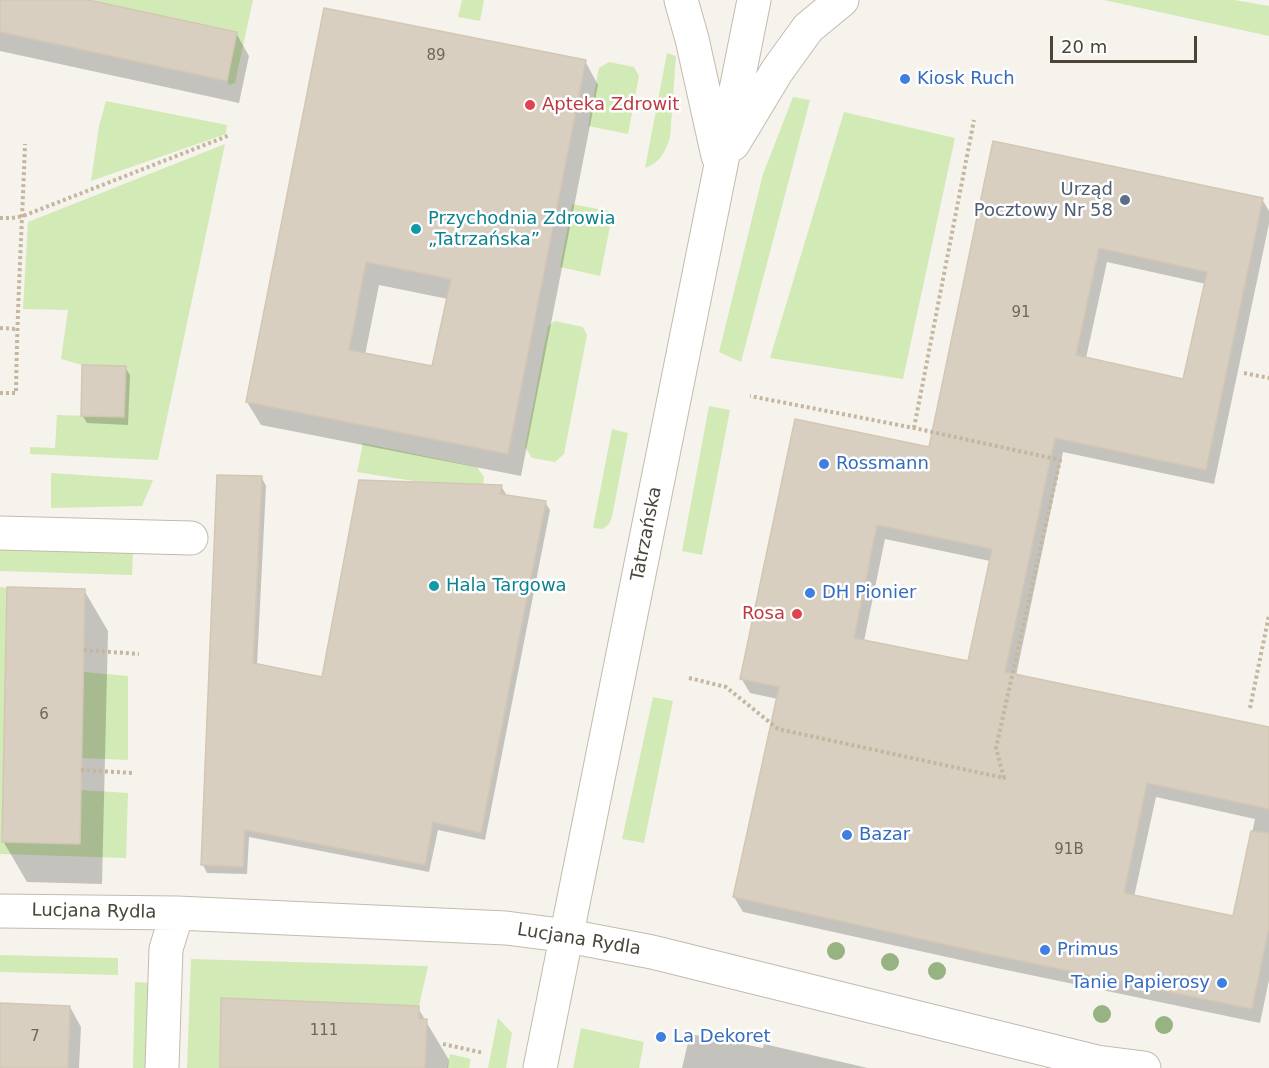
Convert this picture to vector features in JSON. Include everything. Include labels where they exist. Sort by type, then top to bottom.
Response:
[{"type":"street","points":[[681,0],[720,166]]},
{"type":"street","name":"Tatrzańska","points":[[540,1068],[754,0]]},
{"type":"street","points":[[720,166],[777,71],[801,37],[808,28],[842,0]]},
{"type":"street","points":[[0,533],[191,538]]},
{"type":"street","name":"Lucjana Rydla","points":[[0,911],[177,914],[506,928],[568,936],[652,952],[1097,1062],[1144,1068]]},
{"type":"street","points":[[162,1068],[165,950],[177,914]]},
{"type":"path","points":[[914,428],[974,120]]},
{"type":"path","points":[[0,218],[23,216],[230,135]]},
{"type":"path","points":[[0,393],[16,393],[25,144]]},
{"type":"path","points":[[0,328],[17,329]]},
{"type":"path","points":[[1244,373],[1269,378]]},
{"type":"path","points":[[689,678],[726,687],[778,729],[1004,778],[996,748],[1060,460],[914,428],[750,396]]},
{"type":"path","points":[[1250,708],[1269,615]]},
{"type":"path","points":[[84,650],[139,654]]},
{"type":"path","points":[[81,770],[133,772]]},
{"type":"path","points":[[443,1044],[484,1053]]},
{"type":"green space","points":[[88,0],[253,0],[235,83],[229,85],[227,81],[236,31]]},
{"type":"green space","points":[[462,0],[484,0],[480,21],[458,17]]},
{"type":"green space","points":[[1104,0],[1234,0],[1269,6],[1269,36]]},
{"type":"green space","points":[[667,53],[676,56],[670,138],[661,156],[655,163],[645,168]]},
{"type":"green space","points":[[609,62],[634,67],[639,76],[628,134],[588,126],[599,68]]},
{"type":"green space","points":[[793,97],[810,100],[741,362],[719,352],[763,174]]},
{"type":"green space","points":[[106,101],[227,125],[226,134],[91,181],[99,126]]},
{"type":"green space","points":[[844,112],[955,138],[903,379],[770,358]]},
{"type":"green space","points":[[225,144],[158,460],[30,454],[30,447],[55,448],[57,415],[124,417],[126,366],[82,365],[61,359],[68,310],[23,309],[28,222]]},
{"type":"green space","points":[[572,204],[613,212],[600,276],[560,267]]},
{"type":"green space","points":[[555,321],[583,327],[587,335],[564,454],[555,462],[532,458],[525,447],[548,326]]},
{"type":"green space","points":[[709,406],[730,410],[702,555],[682,551]]},
{"type":"green space","points":[[612,429],[628,433],[612,517],[603,529],[593,528]]},
{"type":"green space","points":[[363,443],[477,467],[484,477],[482,492],[357,472]]},
{"type":"green space","points":[[51,473],[153,480],[142,506],[51,508]]},
{"type":"green space","points":[[0,544],[133,550],[132,575],[0,571]]},
{"type":"green space","points":[[0,587],[7,588],[2,842],[79,844],[81,790],[128,793],[126,858],[0,854]]},
{"type":"green space","points":[[84,672],[128,676],[128,760],[82,758]]},
{"type":"green space","points":[[653,697],[673,701],[644,843],[622,839]]},
{"type":"green space","points":[[0,955],[118,958],[118,975],[0,972]]},
{"type":"green space","points":[[191,959],[428,966],[419,1006],[222,998],[220,1068],[187,1068]]},
{"type":"green space","points":[[135,982],[151,983],[148,1068],[133,1068]]},
{"type":"green space","points":[[498,1018],[512,1033],[506,1068],[488,1068]]},
{"type":"green space","points":[[581,1028],[644,1042],[639,1068],[573,1068]]},
{"type":"green space","points":[[450,1054],[471,1059],[469,1068],[447,1068]]},
{"type":"building","points":[[0,0],[88,0],[237,32],[227,81],[0,32]]},
{"type":"building","name":"Przychodnia Zdrowia „Tatrzańska”","points":[[324,8],[586,60],[508,454],[246,402]],"holes":[[[366,262],[451,279],[432,366],[349,350]]]},
{"type":"building","points":[[993,141],[1263,198],[1206,470],[1055,438],[1005,672],[1269,727],[1269,809],[1147,783],[1124,893],[1233,916],[1251,831],[1269,833],[1269,927],[1252,1009],[983,953],[733,897],[779,687],[740,679],[795,419],[929,447]],"holes":[[[1099,248],[1207,272],[1183,379],[1076,355]],[[877,525],[992,549],[968,661],[854,638]]]},
{"type":"building","points":[[82,365],[126,366],[124,417],[81,416]]},
{"type":"building","name":"Hala Targowa","points":[[217,475],[262,476],[253,663],[322,677],[359,480],[502,485],[500,494],[546,501],[481,833],[433,822],[425,865],[245,830],[243,867],[201,865]]},
{"type":"building","points":[[7,587],[85,589],[80,844],[2,842]]},
{"type":"building","points":[[221,998],[419,1006],[419,1019],[427,1019],[425,1068],[220,1068]]},
{"type":"building","points":[[0,1003],[70,1006],[68,1068],[0,1068]]},
{"type":"place","name":"Kiosk Ruch","points":[[905,79]]},
{"type":"place","name":"Apteka Zdrowit","points":[[530,105]]},
{"type":"place","name":"Urząd Pocztowy Nr 58","points":[[1125,200]]},
{"type":"place","name":"Przychodnia Zdrowia „Tatrzańska”","points":[[416,229]]},
{"type":"place","name":"Rossmann","points":[[824,464]]},
{"type":"place","name":"Hala Targowa","points":[[434,586]]},
{"type":"place","name":"DH Pionier","points":[[810,593]]},
{"type":"place","name":"Rosa","points":[[797,614]]},
{"type":"place","name":"Bazar","points":[[847,835]]},
{"type":"place","name":"Primus","points":[[1045,950]]},
{"type":"place","name":"Tanie Papierosy","points":[[1222,983]]},
{"type":"place","name":"La Dekoret","points":[[661,1037]]}]
